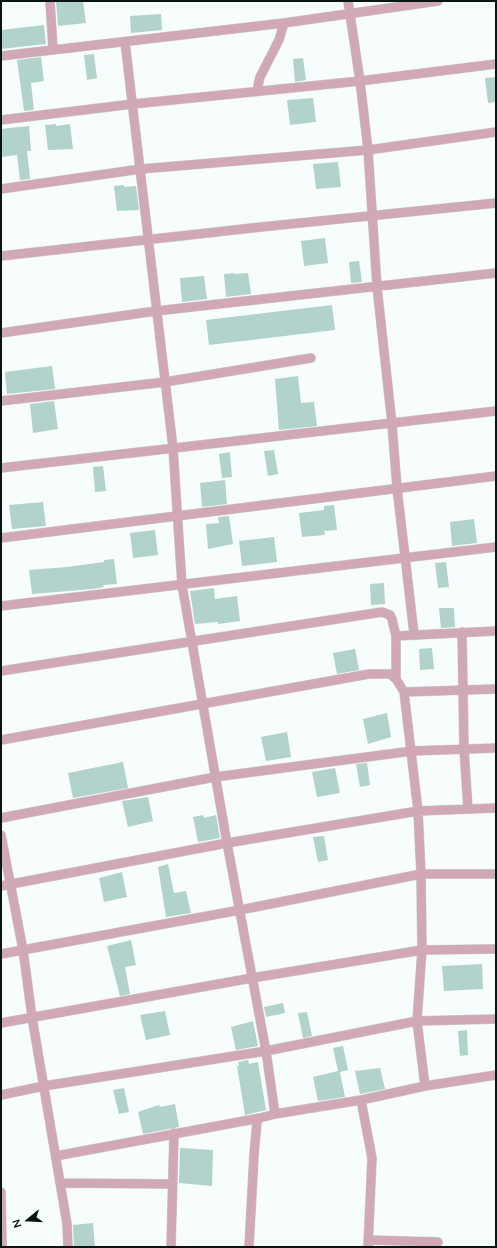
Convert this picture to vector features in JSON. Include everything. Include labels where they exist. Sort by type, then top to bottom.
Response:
[{"type":"street","points":[[50,1],[53,49]]},
{"type":"street","points":[[348,1],[360,81],[368,150],[371,216],[377,287],[392,424],[397,488],[414,634]]},
{"type":"street","points":[[1,56],[284,23],[438,1]]},
{"type":"street","points":[[257,92],[260,76],[279,40],[284,23]]},
{"type":"street","points":[[125,42],[173,448],[182,585],[191,642],[204,704],[215,777],[266,1051],[275,1114]]},
{"type":"street","points":[[1,120],[133,104],[360,81],[496,64]]},
{"type":"street","points":[[1,189],[141,169],[368,150],[496,132]]},
{"type":"street","points":[[1,256],[496,204]]},
{"type":"street","points":[[1,333],[156,311],[496,273]]},
{"type":"street","points":[[1,401],[165,382],[311,358]]},
{"type":"street","points":[[1,468],[496,411]]},
{"type":"street","points":[[1,538],[496,476]]},
{"type":"street","points":[[1,606],[496,547]]},
{"type":"street","points":[[1,671],[382,612],[390,615],[396,636],[396,679]]},
{"type":"street","points":[[396,636],[496,631]]},
{"type":"street","points":[[462,632],[464,749],[468,809]]},
{"type":"street","points":[[1,740],[369,674],[390,674],[396,679],[404,692],[418,811],[422,950],[417,1021],[425,1086]]},
{"type":"street","points":[[404,692],[496,689]]},
{"type":"street","points":[[1,818],[215,777],[412,751],[496,748]]},
{"type":"street","points":[[1,886],[227,843],[418,811],[496,808]]},
{"type":"street","points":[[1,835],[12,885],[23,950],[32,1017],[67,1224],[68,1247]]},
{"type":"street","points":[[1,954],[240,910],[421,874],[496,874]]},
{"type":"street","points":[[1,1023],[252,978],[422,950],[496,949]]},
{"type":"street","points":[[1,1096],[44,1086],[266,1051],[417,1021],[496,1019]]},
{"type":"street","points":[[56,1156],[275,1114],[361,1100],[425,1086],[496,1075]]},
{"type":"street","points":[[361,1100],[372,1158],[368,1243],[438,1242]]},
{"type":"street","points":[[249,1247],[256,1129],[260,1118]]},
{"type":"street","points":[[171,1247],[174,1133]]},
{"type":"street","points":[[60,1183],[172,1184]]},
{"type":"street","points":[[1,1192],[2,1247]]},
{"type":"building","points":[[56,1],[83,1],[86,23],[58,26]]},
{"type":"building","points":[[161,14],[162,30],[131,33],[130,16]]},
{"type":"building","points":[[44,25],[46,44],[1,49],[1,30]]},
{"type":"building","points":[[94,54],[97,78],[87,80],[84,55]]},
{"type":"building","points":[[41,57],[44,81],[31,83],[34,110],[24,111],[17,60]]},
{"type":"building","points":[[303,58],[306,80],[295,82],[293,59]]},
{"type":"building","points":[[496,77],[496,102],[488,103],[485,78]]},
{"type":"building","points":[[313,98],[316,122],[290,125],[287,100]]},
{"type":"building","points":[[56,124],[56,126],[70,124],[73,149],[48,150],[45,125]]},
{"type":"building","points":[[29,126],[31,151],[27,151],[30,179],[20,180],[17,155],[1,157],[1,129]]},
{"type":"building","points":[[338,162],[341,187],[316,189],[313,164]]},
{"type":"building","points":[[124,185],[124,187],[136,186],[139,210],[117,211],[114,186]]},
{"type":"building","points":[[325,238],[328,263],[304,266],[301,241]]},
{"type":"building","points":[[359,261],[362,282],[351,283],[349,262]]},
{"type":"building","points":[[248,273],[251,294],[226,297],[224,274]]},
{"type":"building","points":[[204,276],[207,299],[182,302],[180,278]]},
{"type":"building","points":[[332,305],[335,330],[209,345],[206,320]]},
{"type":"building","points":[[52,366],[55,389],[7,394],[5,372]]},
{"type":"building","points":[[298,376],[301,403],[314,402],[317,426],[279,430],[275,379]]},
{"type":"building","points":[[54,401],[58,429],[33,433],[30,404]]},
{"type":"building","points":[[274,450],[278,474],[268,476],[264,451]]},
{"type":"building","points":[[230,452],[232,477],[222,478],[219,454]]},
{"type":"building","points":[[103,466],[106,491],[95,492],[93,467]]},
{"type":"building","points":[[225,480],[227,504],[202,507],[200,483]]},
{"type":"building","points":[[43,502],[46,526],[12,529],[9,505]]},
{"type":"building","points":[[334,505],[337,530],[324,531],[325,535],[302,537],[299,513],[324,510],[324,506]]},
{"type":"building","points":[[229,516],[233,544],[208,549],[206,524],[219,523],[218,517]]},
{"type":"building","points":[[474,519],[477,543],[452,546],[450,522]]},
{"type":"building","points":[[155,530],[158,555],[133,558],[130,533]]},
{"type":"building","points":[[274,537],[277,562],[242,566],[239,541]]},
{"type":"building","points":[[114,559],[117,584],[103,585],[104,587],[93,589],[32,594],[29,570],[67,567],[104,562],[104,560]]},
{"type":"building","points":[[446,562],[449,587],[438,588],[435,563]]},
{"type":"building","points":[[384,583],[385,604],[371,605],[370,584]]},
{"type":"building","points":[[214,588],[215,599],[237,596],[240,621],[218,624],[218,622],[195,624],[190,591]]},
{"type":"building","points":[[439,608],[454,608],[455,627],[441,628]]},
{"type":"building","points":[[432,648],[434,669],[420,670],[419,649]]},
{"type":"building","points":[[355,649],[359,670],[337,674],[333,653]]},
{"type":"building","points":[[387,713],[391,737],[368,744],[363,719]]},
{"type":"building","points":[[287,732],[291,757],[266,761],[261,737]]},
{"type":"building","points":[[123,762],[128,788],[73,798],[68,773]]},
{"type":"building","points":[[367,763],[370,785],[360,787],[356,764]]},
{"type":"building","points":[[335,768],[340,793],[317,797],[312,772]]},
{"type":"building","points":[[148,797],[153,821],[128,827],[122,801]]},
{"type":"building","points":[[203,815],[204,818],[216,815],[220,838],[198,842],[193,817]]},
{"type":"building","points":[[324,836],[328,860],[318,862],[313,837]]},
{"type":"building","points":[[168,864],[174,893],[186,891],[191,913],[166,917],[158,867]]},
{"type":"building","points":[[122,872],[127,897],[104,902],[99,878]]},
{"type":"building","points":[[131,940],[136,965],[125,967],[130,994],[120,996],[107,946]]},
{"type":"building","points":[[482,964],[483,989],[444,991],[442,966]]},
{"type":"building","points":[[283,1003],[285,1013],[266,1017],[264,1007]]},
{"type":"building","points":[[165,1011],[170,1035],[146,1040],[140,1015]]},
{"type":"building","points":[[307,1012],[312,1036],[303,1038],[298,1013]]},
{"type":"building","points":[[253,1021],[258,1046],[236,1050],[231,1027]]},
{"type":"building","points":[[467,1030],[468,1055],[460,1056],[458,1031]]},
{"type":"building","points":[[343,1046],[348,1070],[340,1072],[345,1097],[318,1101],[313,1077],[338,1071],[333,1048]]},
{"type":"building","points":[[248,1060],[249,1064],[258,1062],[266,1110],[245,1115],[237,1066],[239,1066],[238,1062]]},
{"type":"building","points":[[380,1068],[385,1089],[360,1094],[355,1071]]},
{"type":"building","points":[[124,1088],[129,1112],[119,1114],[113,1090]]},
{"type":"building","points":[[175,1104],[179,1127],[143,1134],[138,1112],[159,1105],[160,1107]]},
{"type":"building","points":[[180,1148],[213,1150],[212,1186],[179,1183]]},
{"type":"building","points":[[93,1223],[95,1247],[74,1247],[73,1225]]}]
